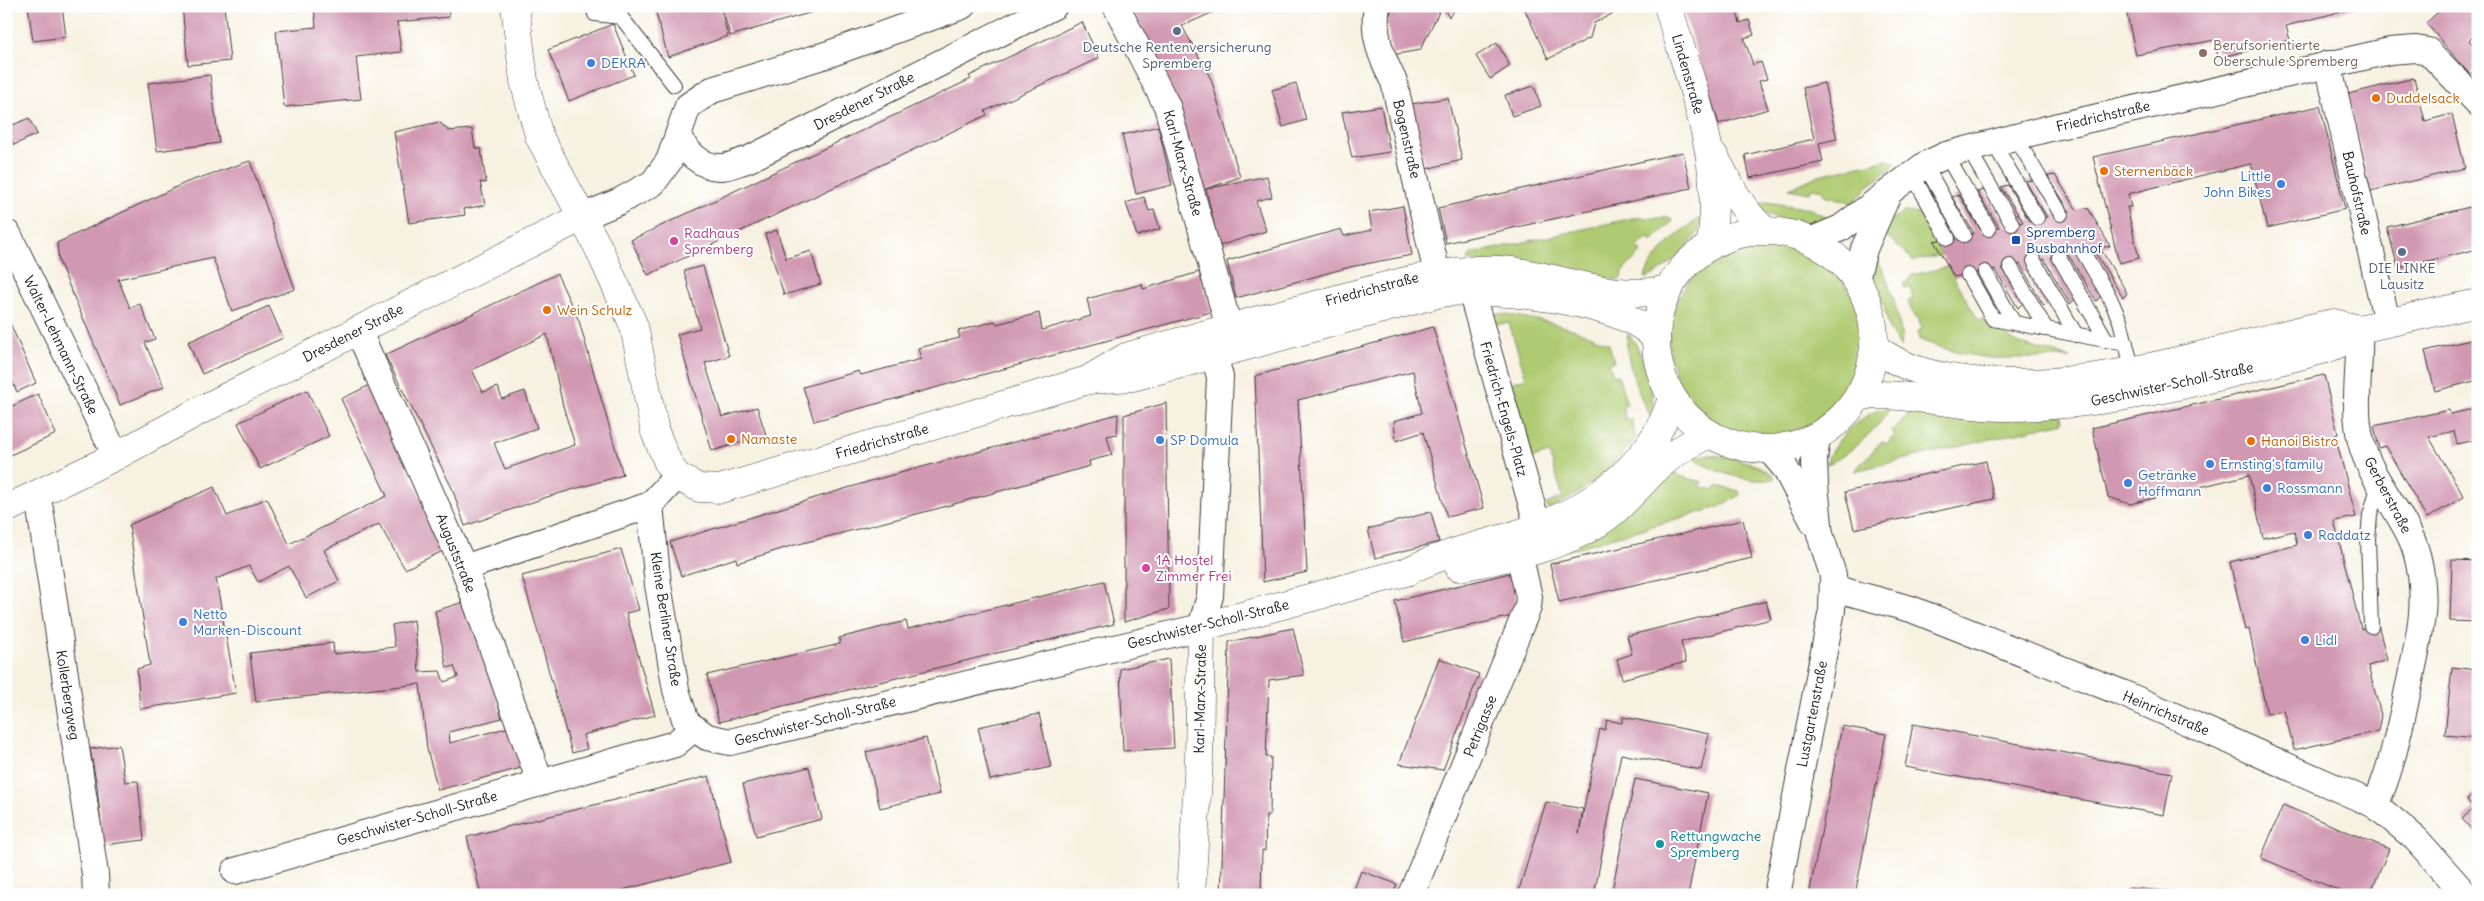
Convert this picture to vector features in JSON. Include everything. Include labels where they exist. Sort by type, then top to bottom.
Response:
[{"type":"main road","points":[[515,6],[524,81],[539,136],[598,247],[634,326],[655,432],[669,465],[677,476]]},
{"type":"main road","name":"Lindenstraße","points":[[1668,6],[1708,142],[1715,206],[1715,222],[1710,246]]},
{"type":"main road","name":"Lindenstraße","points":[[1708,142],[1736,198],[1750,217],[1764,230]]},
{"type":"main road","name":"Dresdener Straße","points":[[6,509],[116,456],[358,330],[582,217]]},
{"type":"main road","points":[[1764,230],[1790,233],[1810,241],[1837,258],[1856,280],[1864,293],[1871,314],[1874,347],[1868,379],[1859,396],[1841,420],[1817,436],[1798,445],[1769,449],[1744,448],[1714,438],[1689,420],[1672,398],[1663,383],[1656,361],[1655,338],[1658,313],[1667,289],[1680,270],[1698,253],[1740,233],[1764,230]]},
{"type":"main road","name":"Friedrichstraße","points":[[1088,380],[1126,357],[1437,274],[1480,270],[1546,276],[1625,293],[1651,293],[1667,289]]},
{"type":"main road","name":"Friedrichstraße","points":[[677,476],[699,488],[720,489],[1088,380],[1133,377],[1429,296],[1471,291],[1527,294],[1609,312],[1633,320],[1647,329],[1655,338]]},
{"type":"main road","name":"Geschwister-Scholl-Straße","points":[[1859,396],[1885,394],[2001,407],[2073,403],[2136,382],[2329,348],[2350,339],[2358,329],[2478,303]]},
{"type":"main road","name":"Geschwister-Scholl-Straße","points":[[1874,347],[1901,365],[1924,373],[2008,384],[2072,381],[2136,382]]},
{"type":"main road","name":"Geschwister-Scholl-Straße","points":[[1201,627],[1406,572],[1436,572],[1524,539],[1584,506],[1633,465],[1658,434],[1672,398]]},
{"type":"main road","name":"Geschwister-Scholl-Straße","points":[[1524,539],[1570,538],[1598,524],[1627,500],[1670,457],[1691,442],[1709,434]]},
{"type":"main road","name":"Karl-Marx-Straße","points":[[1191,895],[1200,760],[1201,627]]},
{"type":"street","name":"Dresdener Straße","points":[[582,217],[618,202],[653,183],[669,161],[688,106],[712,90],[829,54],[962,6]]},
{"type":"street","name":"Dresdener Straße","points":[[678,137],[684,147],[698,161],[719,168],[747,160],[1054,6]]},
{"type":"street","name":"Karl-Marx-Straße","points":[[1116,6],[1167,106],[1229,328]]},
{"type":"street","name":"Bogenstraße","points":[[1377,6],[1375,34],[1382,57],[1394,82],[1437,274]]},
{"type":"street","name":"Friedrichstraße","points":[[1810,241],[1841,228],[1889,193],[1938,161],[2004,139],[2390,50],[2416,49],[2428,51],[2478,103]]},
{"type":"street","name":"Bauhofstraße","points":[[2328,64],[2387,322]]},
{"type":"street","name":"Friedrichstraße","points":[[1856,280],[1864,250],[1889,193]]},
{"type":"street","name":"Walter-Lehmann-Straße","points":[[6,235],[8,234],[116,456]]},
{"type":"street","name":"Friedrich-Engels-Platz","points":[[1471,291],[1524,539]]},
{"type":"street","name":"Gerberstraße","points":[[2358,329],[2357,421],[2361,442],[2369,464],[2412,540],[2421,576],[2422,613],[2414,664],[2396,742],[2382,790],[2375,806]]},
{"type":"street","name":"Auguststraße","points":[[358,330],[464,568],[540,782]]},
{"type":"street","name":"Karl-Marx-Straße","points":[[1201,627],[1210,586],[1220,377],[1214,355]]},
{"type":"street","name":"Lustgartenstraße","points":[[1817,436],[1814,460],[1820,534]]},
{"type":"street","name":"Lustgartenstraße","points":[[1769,449],[1785,468],[1820,534],[1833,576],[1832,610],[1777,895]]},
{"type":"street","points":[[464,568],[650,505],[677,476]]},
{"type":"street","name":"Kollerbergweg","points":[[35,496],[40,510],[96,895]]},
{"type":"street","name":"Kleine Berliner Straße","points":[[650,505],[658,585],[676,690],[686,722],[693,729]]},
{"type":"street","name":"Petrigasse","points":[[1411,895],[1528,607],[1530,597],[1524,539]]},
{"type":"street","name":"Heinrichstraße","points":[[1833,588],[1911,609],[2122,694],[2375,806],[2416,839],[2466,895]]},
{"type":"street","name":"Geschwister-Scholl-Straße","points":[[235,871],[675,744],[693,729],[707,737],[730,742],[1201,627]]},
{"type":"lane","points":[[593,6],[595,14],[621,17],[674,85]]},
{"type":"lane","points":[[2004,139],[2061,214]]},
{"type":"lane","points":[[2004,139],[2037,218]]},
{"type":"lane","points":[[1938,161],[2012,224]]},
{"type":"lane","points":[[1938,161],[1989,229]]},
{"type":"lane","points":[[1938,161],[1964,235]]},
{"type":"lane","points":[[1938,161],[1948,238]]},
{"type":"lane","points":[[2083,252],[2110,298],[2120,321],[2136,382]]},
{"type":"lane","points":[[2059,257],[2107,340]]},
{"type":"lane","points":[[2034,261],[2076,334]]},
{"type":"lane","points":[[2010,266],[2046,329]]},
{"type":"lane","points":[[1984,272],[2014,323]]},
{"type":"lane","points":[[1968,275],[1993,319],[2126,344]]},
{"type":"lane","points":[[2371,626],[2368,539],[2370,516],[2379,483]]},
{"type":"green space","points":[[1887,160],[1897,164],[1866,188],[1852,204],[1824,195],[1824,190],[1811,188],[1810,193],[1789,189],[1819,175]]},
{"type":"green space","points":[[1766,202],[1811,209],[1830,219],[1813,222],[1791,221],[1770,215],[1755,205]]},
{"type":"green space","points":[[1904,212],[1919,213],[1942,255],[1914,261],[1882,232],[1888,221]]},
{"type":"green space","points":[[1633,218],[1668,218],[1673,221],[1652,241],[1647,238],[1638,247],[1642,251],[1624,270],[1620,280],[1468,260],[1471,254]]},
{"type":"green space","points":[[1701,218],[1701,225],[1696,234],[1680,254],[1661,270],[1645,278],[1653,261],[1668,244]]},
{"type":"green space","points":[[1766,243],[1794,247],[1812,255],[1827,265],[1841,279],[1851,294],[1859,312],[1863,340],[1859,368],[1851,386],[1841,401],[1827,415],[1812,425],[1794,433],[1766,437],[1738,433],[1720,425],[1705,415],[1691,401],[1681,386],[1673,368],[1669,340],[1673,312],[1681,294],[1691,279],[1705,265],[1720,255],[1738,247]]},
{"type":"green space","points":[[1875,258],[1880,264],[1890,286],[1898,315],[1902,340],[1901,348],[1889,329],[1884,306],[1874,282]]},
{"type":"green space","points":[[1948,267],[1979,321],[1985,317],[2003,334],[2017,343],[2070,358],[1990,358],[1958,353],[1920,340],[1918,331],[1922,330],[1918,317],[1914,317],[1908,301],[1913,299],[1910,287],[1904,288],[1904,285],[1912,275]]},
{"type":"green space","points":[[1492,313],[1552,323],[1595,337],[1609,344],[1614,362],[1609,363],[1613,375],[1618,375],[1627,405],[1622,407],[1626,420],[1631,419],[1636,438],[1617,460],[1585,488],[1548,509],[1546,504],[1563,497],[1549,453],[1532,458],[1511,383],[1526,378],[1509,323],[1495,324]]},
{"type":"green space","points":[[1628,334],[1638,349],[1651,387],[1653,410],[1651,417],[1633,377],[1628,354]]},
{"type":"green space","points":[[1915,407],[2063,415],[2064,422],[1854,471],[1882,441],[1886,444],[1895,435],[1892,431]]},
{"type":"green space","points":[[1889,408],[1872,431],[1852,449],[1833,462],[1826,464],[1835,445],[1860,420],[1879,410]]},
{"type":"green space","points":[[1710,455],[1727,457],[1753,464],[1769,472],[1775,478],[1758,480],[1733,476],[1709,467],[1694,457]]},
{"type":"green space","points":[[1671,469],[1679,476],[1702,482],[1701,487],[1714,490],[1716,486],[1739,491],[1740,495],[1719,507],[1566,551]]},
{"type":"building","points":[[28,6],[62,6],[66,37],[33,41]]},
{"type":"building","points":[[182,6],[224,6],[230,61],[188,65]]},
{"type":"building","points":[[314,6],[448,6],[449,17],[397,22],[401,52],[356,57],[361,99],[284,107],[276,31],[316,27]]},
{"type":"building","points":[[654,6],[720,6],[728,36],[668,57]]},
{"type":"building","points":[[722,6],[830,6],[830,7],[730,36]]},
{"type":"building","points":[[1131,6],[1227,6],[1182,26],[1211,79],[1240,177],[1198,191],[1173,99]]},
{"type":"building","points":[[1393,6],[1442,6],[1420,50],[1392,55],[1387,22]]},
{"type":"building","points":[[1442,6],[1458,6],[1449,17]]},
{"type":"building","points":[[1523,6],[1618,6],[1620,10],[1594,23],[1590,38],[1548,59]]},
{"type":"building","points":[[1682,6],[1735,6],[1740,23],[1749,20],[1754,35],[1744,38],[1753,65],[1761,62],[1767,79],[1759,81],[1768,109],[1719,124]]},
{"type":"building","points":[[2125,6],[2358,7],[2286,26],[2290,40],[2218,58],[2215,40],[2136,55]]},
{"type":"building","points":[[2445,6],[2478,6],[2478,32],[2469,40],[2478,51],[2478,68],[2470,75],[2426,23]]},
{"type":"building","points":[[1082,22],[1099,58],[985,111],[987,115],[648,275],[631,240],[971,79],[969,76]]},
{"type":"building","name":"DEKRA","points":[[613,24],[634,75],[569,101],[548,50]]},
{"type":"building","points":[[1497,43],[1510,66],[1490,79],[1476,56]]},
{"type":"building","points":[[210,75],[219,143],[157,151],[148,83]]},
{"type":"building","points":[[2414,78],[2425,121],[2452,114],[2465,168],[2371,191],[2348,94]]},
{"type":"building","points":[[1296,83],[1306,120],[1283,127],[1272,90]]},
{"type":"building","points":[[1824,83],[1837,139],[1819,143],[1823,162],[1750,178],[1745,155],[1814,139],[1803,88]]},
{"type":"building","points":[[1534,86],[1541,106],[1512,116],[1505,95]]},
{"type":"building","points":[[1448,98],[1462,160],[1426,169],[1411,104]]},
{"type":"building","points":[[1381,106],[1390,152],[1352,158],[1342,112]]},
{"type":"building","points":[[2320,106],[2345,209],[2267,228],[2251,164],[2207,174],[2128,194],[2131,207],[2127,207],[2139,258],[2119,263],[2093,157]]},
{"type":"building","points":[[29,118],[37,134],[14,145],[6,128]]},
{"type":"building","points":[[439,122],[449,131],[472,129],[475,148],[481,149],[486,183],[480,182],[485,205],[464,209],[465,215],[409,223],[394,132]]},
{"type":"building","points":[[1158,126],[1172,185],[1136,194],[1122,135]]},
{"type":"building","points":[[1683,152],[1691,188],[1446,243],[1438,208]]},
{"type":"building","points":[[250,161],[295,289],[232,311],[213,258],[118,279],[130,308],[140,304],[155,339],[145,343],[164,387],[120,405],[59,262],[57,243],[187,182]]},
{"type":"building","points":[[2055,175],[2077,210],[2088,208],[2110,246],[2100,248],[2127,293],[2123,298],[2093,249],[2076,253],[2101,296],[2096,301],[2068,254],[2051,258],[2075,299],[2070,304],[2044,259],[2027,263],[2049,301],[2044,306],[2020,264],[2002,268],[2023,303],[2018,308],[1995,269],[1954,277],[1934,241],[1974,233],[1952,197],[1959,195],[1981,231],[1999,227],[1977,192],[1984,190],[2006,226],[2023,222],[2001,187],[2008,185],[2029,221],[2047,217],[2025,181],[2032,180],[2054,215],[2070,212],[2048,176]]},
{"type":"building","points":[[1267,176],[1272,197],[1256,201],[1266,231],[1219,246],[1206,189]]},
{"type":"building","points":[[1144,197],[1149,211],[1154,210],[1160,229],[1137,236],[1126,203]]},
{"type":"building","points":[[2478,205],[2478,249],[2398,268],[2387,227]]},
{"type":"building","points":[[1403,206],[1412,255],[1350,267],[1236,298],[1227,261],[1341,229],[1344,236],[1372,230],[1369,212]]},
{"type":"building","points":[[777,230],[786,259],[811,251],[821,284],[784,295],[765,234]]},
{"type":"building","points":[[703,266],[729,356],[705,363],[722,417],[757,407],[766,435],[712,451],[677,334],[700,328],[684,271]]},
{"type":"building","points":[[1199,272],[1211,312],[814,421],[803,387],[859,371],[861,375],[921,359],[918,348],[960,338],[958,331],[995,321],[997,324],[1039,313],[1042,330],[1091,316],[1087,299],[1142,284],[1143,289]]},
{"type":"building","points":[[557,274],[579,321],[623,475],[547,497],[465,526],[452,488],[385,355]],"holes":[[[547,334],[563,406],[575,445],[505,469],[494,443],[537,428],[525,391],[502,399],[498,387],[483,392],[472,370]]]},
{"type":"building","points":[[269,306],[283,338],[202,374],[188,342]]},
{"type":"building","points":[[10,323],[36,383],[17,392],[6,368],[6,325]]},
{"type":"building","points":[[1433,327],[1484,508],[1447,517],[1423,432],[1396,441],[1394,421],[1422,413],[1413,371],[1298,400],[1307,572],[1263,582],[1255,376]]},
{"type":"building","points":[[2478,338],[2478,380],[2435,391],[2425,351]]},
{"type":"building","points":[[2324,375],[2338,434],[2335,435],[2356,517],[2334,521],[2361,629],[2378,624],[2387,660],[2368,666],[2381,715],[2378,731],[2294,750],[2284,710],[2267,714],[2249,629],[2245,630],[2230,562],[2297,545],[2294,531],[2263,538],[2249,475],[2130,504],[2108,497],[2092,428]]},
{"type":"building","points":[[370,385],[445,550],[405,569],[379,524],[324,550],[339,581],[306,598],[289,566],[258,582],[249,566],[216,579],[236,693],[140,709],[137,669],[150,665],[129,525],[214,487],[227,516],[267,498],[289,544],[387,496],[341,399]]},
{"type":"building","points":[[307,390],[329,436],[260,469],[238,423]]},
{"type":"building","points":[[38,394],[56,434],[6,457],[6,409]]},
{"type":"building","points":[[1166,403],[1169,609],[1124,622],[1124,415]]},
{"type":"building","points":[[2478,408],[2478,439],[2457,444],[2454,431],[2429,437],[2464,497],[2427,518],[2385,446],[2379,448],[2374,426],[2449,410],[2450,414]]},
{"type":"building","points":[[1118,414],[1117,434],[1107,436],[1112,455],[1089,461],[1090,466],[936,509],[791,546],[737,563],[736,558],[681,576],[670,542],[874,480]]},
{"type":"building","points":[[1986,461],[1994,499],[1854,529],[1845,492]]},
{"type":"building","points":[[1431,512],[1439,542],[1375,558],[1368,529]]},
{"type":"building","points":[[1743,520],[1752,558],[1559,602],[1550,564]]},
{"type":"building","points":[[621,549],[639,610],[626,613],[655,715],[583,735],[587,749],[572,753],[522,576]]},
{"type":"building","points":[[2452,560],[2478,561],[2478,622],[2450,621]]},
{"type":"building","points":[[1510,573],[1520,614],[1404,642],[1395,601]]},
{"type":"building","points":[[1104,581],[1114,624],[719,722],[707,675],[840,644],[839,638],[906,621],[908,629]]},
{"type":"building","points":[[470,600],[502,718],[449,732],[450,743],[510,727],[521,768],[438,790],[427,749],[420,684],[256,702],[250,653],[333,643],[334,654],[395,647],[392,625],[414,620],[419,672],[440,671],[444,682],[458,677],[454,666],[447,668],[435,611]]},
{"type":"building","points":[[1766,601],[1771,619],[1681,642],[1686,662],[1622,679],[1617,659],[1632,654],[1627,636]]},
{"type":"building","points":[[1293,628],[1304,675],[1269,680],[1266,757],[1271,757],[1270,815],[1266,815],[1265,851],[1262,850],[1261,895],[1221,895],[1229,642]]},
{"type":"building","points":[[1439,658],[1479,674],[1443,770],[1399,764]]},
{"type":"building","points":[[1169,659],[1174,748],[1123,751],[1120,669]]},
{"type":"building","points":[[2452,667],[2478,670],[2478,738],[2445,735]]},
{"type":"building","points":[[1039,714],[1051,767],[990,780],[978,727]]},
{"type":"building","points":[[1623,717],[1709,734],[1701,770],[1621,754],[1594,895],[1528,895],[1518,893],[1546,802],[1583,809],[1579,833],[1600,729],[1605,730],[1607,720],[1622,723]]},
{"type":"building","points":[[1913,724],[2172,773],[2164,815],[1905,767]]},
{"type":"building","points":[[1842,726],[1886,734],[1855,895],[1809,895]]},
{"type":"building","points":[[926,738],[940,794],[880,808],[866,752]]},
{"type":"building","points":[[119,745],[125,782],[138,781],[144,840],[103,845],[97,786],[90,749]]},
{"type":"building","points":[[809,767],[822,819],[756,836],[743,784]]},
{"type":"building","points":[[709,776],[731,862],[603,895],[481,895],[467,837]]},
{"type":"building","name":"Rettungwache Spremberg","points":[[1635,779],[1708,793],[1688,895],[1611,895]]},
{"type":"building","points":[[2478,790],[2478,836],[2462,819],[2474,808],[2467,800]]},
{"type":"building","points":[[2283,805],[2389,849],[2370,895],[2350,895],[2261,858]]},
{"type":"building","points":[[1361,871],[1397,884],[1393,895],[1352,895]]},
{"type":"building","points":[[2127,888],[2196,893],[2196,895],[2126,895]]},
{"type":"place","name":"Deutsche Rentenversicherung Spremberg","points":[[1177,31]]},
{"type":"place","name":"Berufsorientierte Oberschule Spremberg","points":[[2203,53]]},
{"type":"place","name":"DEKRA","points":[[591,63]]},
{"type":"place","name":"Duddelsack","points":[[2376,98]]},
{"type":"place","name":"Sternenbäck","points":[[2104,171]]},
{"type":"place","name":"Little John Bikes","points":[[2281,184]]},
{"type":"place","name":"Spremberg Busbahnhof","points":[[2016,240]]},
{"type":"place","name":"Radhaus Spremberg","points":[[674,241]]},
{"type":"place","name":"DIE LINKE Lausitz","points":[[2402,252]]},
{"type":"place","name":"Wein Schulz","points":[[547,310]]},
{"type":"place","name":"Namaste","points":[[731,439]]},
{"type":"place","name":"SP Domula","points":[[1160,440]]},
{"type":"place","name":"Hanoi Bistro","points":[[2251,441]]},
{"type":"place","name":"Ernsting's family","points":[[2210,464]]},
{"type":"place","name":"Getränke Hoffmann","points":[[2128,483]]},
{"type":"place","name":"Rossmann","points":[[2267,488]]},
{"type":"place","name":"Raddatz","points":[[2308,535]]},
{"type":"place","name":"1A Hostel Zimmer Frei","points":[[1146,568]]},
{"type":"place","name":"Netto Marken-Discount","points":[[183,622]]},
{"type":"place","name":"Lidl","points":[[2305,640]]},
{"type":"place","name":"Rettungwache Spremberg","points":[[1660,844]]}]
